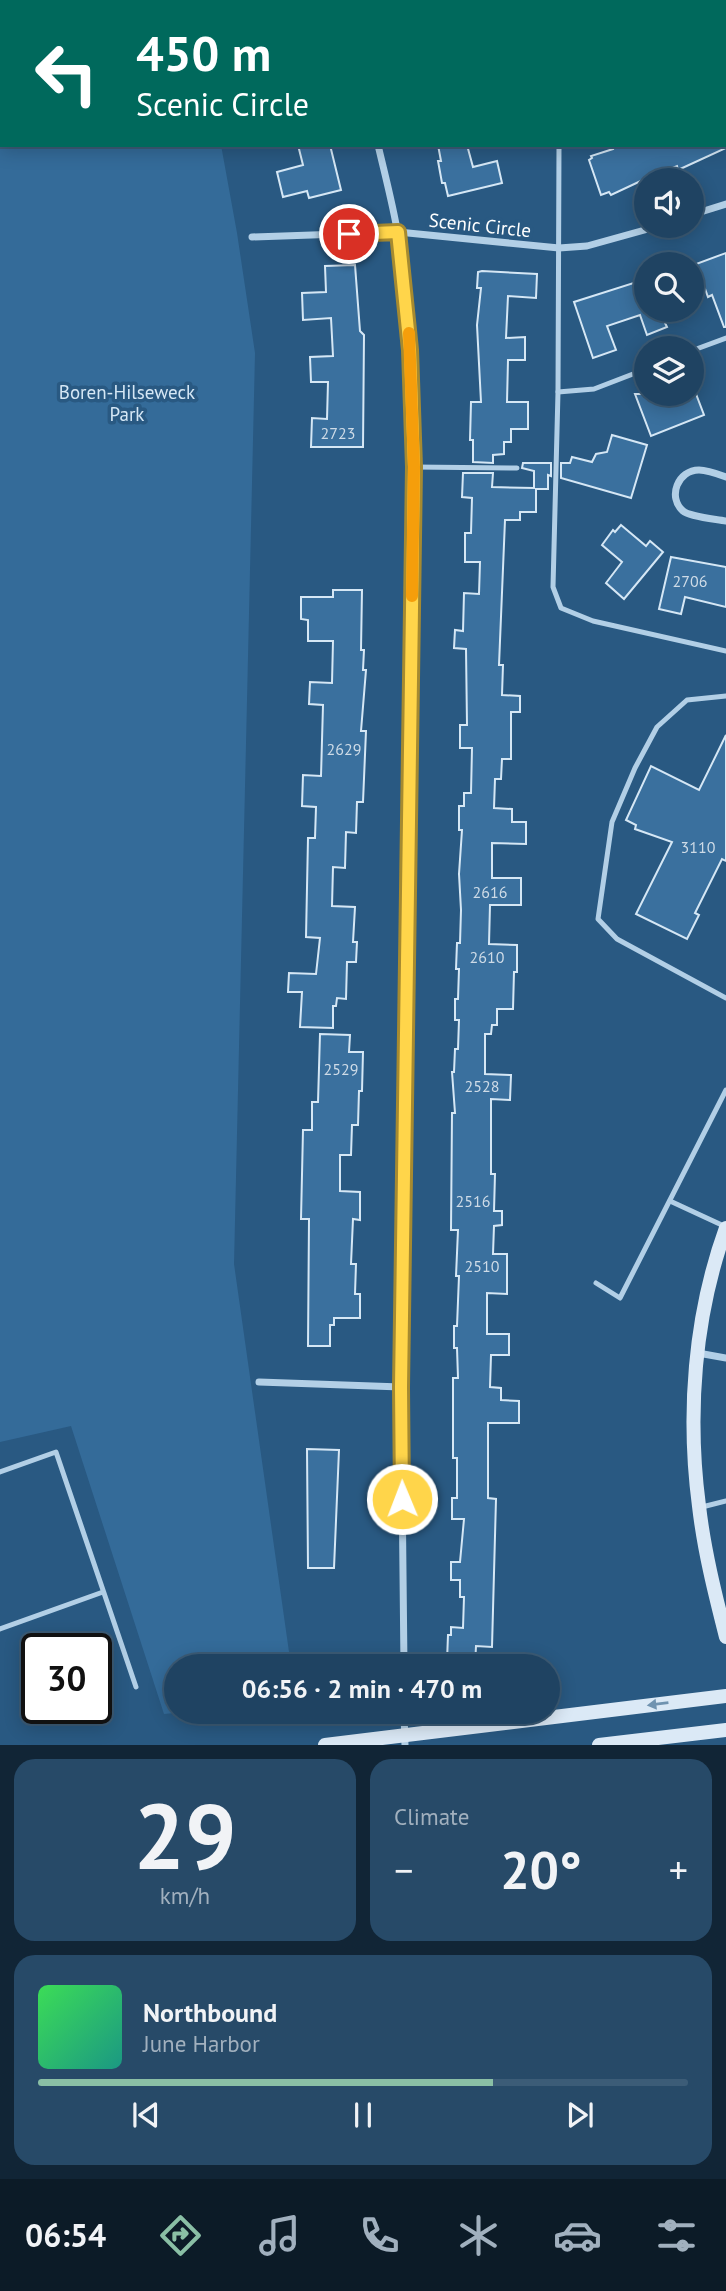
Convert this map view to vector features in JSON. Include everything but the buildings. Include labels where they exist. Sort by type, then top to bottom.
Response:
[{"type":"main road","points":[[726,1228],[710,1279],[697,1353],[694,1460],[711,1576],[726,1637]]},
{"type":"main road","points":[[325,1745],[405,1740],[726,1696]]},
{"type":"main road","points":[[599,1745],[726,1730]]},
{"type":"street","points":[[378,147],[398,232],[410,350],[414,467],[401,1387],[404,1654]]},
{"type":"street","points":[[704,211],[726,204]]},
{"type":"street","name":"Scenic Circle","points":[[252,237],[398,232],[559,248],[587,246],[634,233]]},
{"type":"street","points":[[726,477],[698,470],[687,472],[679,481],[675,492],[676,503],[684,513],[726,521]]},
{"type":"street","points":[[697,1353],[726,1358]]},
{"type":"street","points":[[259,1382],[401,1387]]},
{"type":"lane","points":[[559,147],[558,392],[553,587],[561,608],[593,621],[726,651]]},
{"type":"lane","points":[[704,346],[726,338]]},
{"type":"lane","points":[[558,392],[594,389],[634,374]]},
{"type":"lane","points":[[414,467],[517,468]]},
{"type":"lane","points":[[726,696],[687,700],[657,727],[635,768],[612,822],[598,919],[617,939],[726,998]]},
{"type":"lane","points":[[596,1283],[620,1298],[726,1090]]},
{"type":"lane","points":[[670,1201],[726,1228]]},
{"type":"lane","points":[[0,1472],[56,1452],[136,1687]]},
{"type":"lane","points":[[699,1507],[726,1501]]},
{"type":"lane","points":[[0,1629],[103,1592]]},
{"type":"green space","name":"Boren-Hilseweck Park","points":[[0,147],[221,147],[255,353],[234,1264],[289,1654],[164,1654],[164,1714],[71,1426],[0,1442]]},
{"type":"slow traffic","points":[[409,333],[414,467],[412,596]]},
{"type":"route","points":[[349,234],[398,232],[410,350],[414,467],[401,1387],[402,1499]]}]
